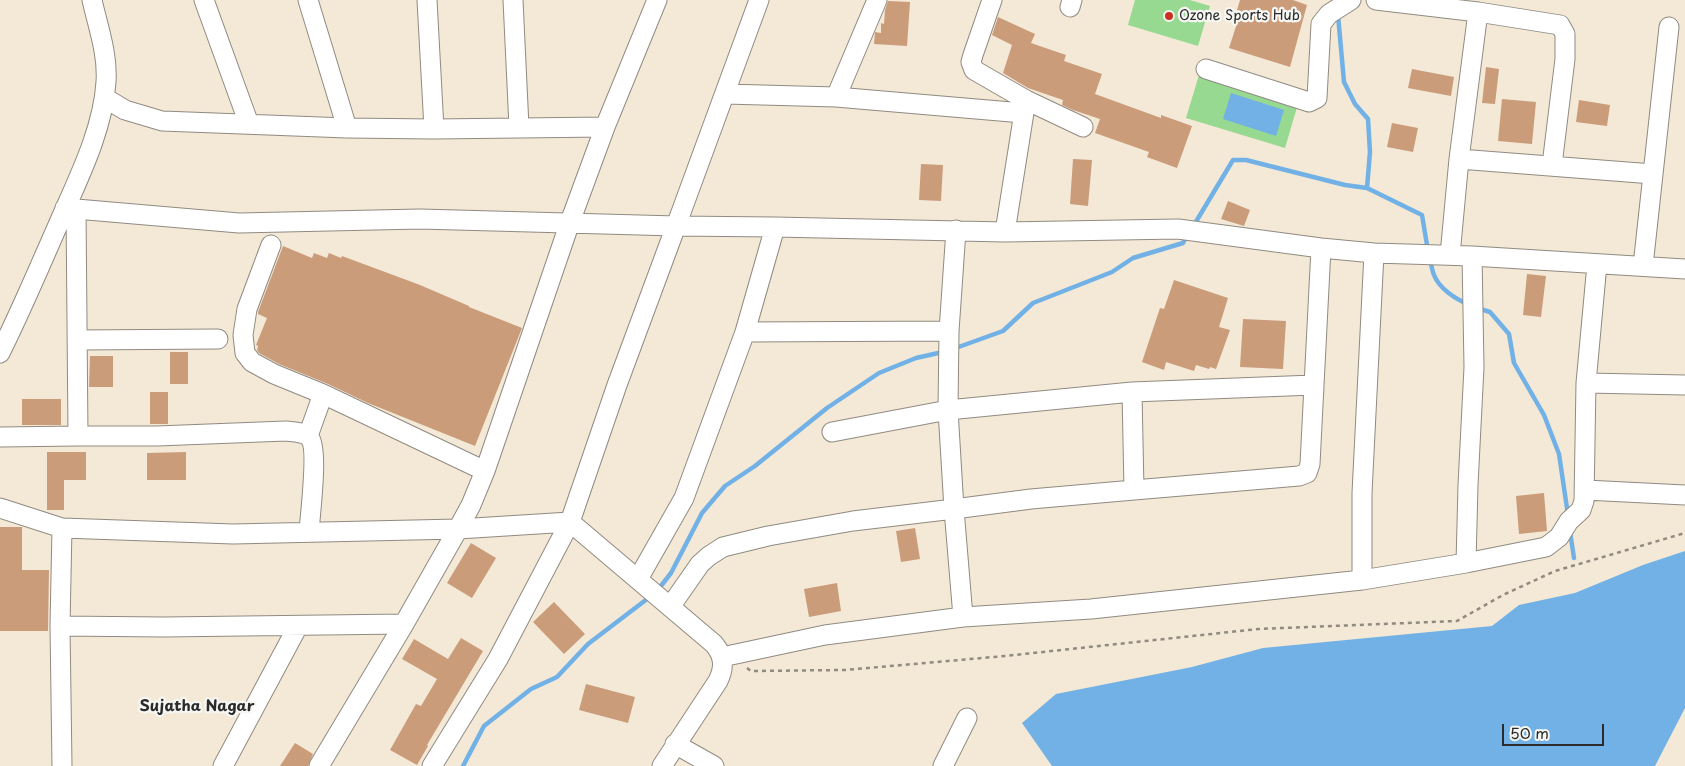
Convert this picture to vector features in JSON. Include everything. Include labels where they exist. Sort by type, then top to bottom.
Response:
[{"type":"street","points":[[0,353],[70,208],[105,98],[106,66],[92,0]]},
{"type":"street","points":[[204,0],[249,124]]},
{"type":"street","points":[[308,0],[347,128]]},
{"type":"street","points":[[427,0],[434,129]]},
{"type":"street","points":[[513,0],[519,127]]},
{"type":"street","points":[[319,766],[404,624],[471,505],[485,471],[570,222],[605,127],[657,0]]},
{"type":"street","points":[[432,766],[498,659],[570,522],[617,385],[759,0]]},
{"type":"street","points":[[836,97],[877,0]]},
{"type":"street","points":[[992,0],[973,55],[972,66],[1024,107]]},
{"type":"street","points":[[1376,0],[1478,12],[1560,26],[1565,34],[1565,59],[1552,165]]},
{"type":"street","points":[[1206,69],[1309,102],[1317,98],[1321,24],[1329,14],[1350,1]]},
{"type":"street","points":[[1444,255],[1459,159],[1478,12]]},
{"type":"street","points":[[1643,266],[1670,26]]},
{"type":"street","points":[[725,94],[836,97],[1024,107],[1083,127]]},
{"type":"street","points":[[105,98],[125,110],[162,121],[347,128],[605,127]]},
{"type":"street","points":[[1005,232],[1024,107]]},
{"type":"street","points":[[1459,159],[1653,174]]},
{"type":"street","points":[[70,208],[239,223],[420,219],[1005,232],[1181,230],[1374,253],[1472,256],[1685,269]]},
{"type":"street","points":[[70,208],[77,340],[78,436]]},
{"type":"street","points":[[640,581],[684,498],[745,332],[775,226]]},
{"type":"street","points":[[956,230],[949,336],[948,410],[963,617]]},
{"type":"street","points":[[271,245],[247,309],[243,335],[245,353],[252,362],[274,374],[323,394],[485,471]]},
{"type":"street","points":[[667,604],[700,564],[709,556],[723,547],[768,536],[853,521],[1032,499],[1304,475],[1310,464],[1321,248]]},
{"type":"street","points":[[1362,580],[1362,493],[1374,253]]},
{"type":"street","points":[[1466,563],[1474,367],[1472,256]]},
{"type":"street","points":[[726,656],[825,635],[963,617],[1091,609],[1362,580],[1466,563],[1546,547],[1555,541],[1568,523],[1581,510],[1585,490],[1586,383],[1598,264]]},
{"type":"street","points":[[745,332],[949,336]]},
{"type":"street","points":[[77,340],[218,339]]},
{"type":"street","points":[[1586,383],[1685,380]]},
{"type":"street","points":[[832,432],[948,410],[1132,392],[1314,385]]},
{"type":"street","points":[[1132,392],[1134,490]]},
{"type":"street","points":[[308,436],[323,394]]},
{"type":"street","points":[[0,438],[299,432],[308,436],[313,445],[314,460],[309,532]]},
{"type":"street","points":[[1585,490],[1685,495]]},
{"type":"street","points":[[0,508],[62,528],[233,534],[458,529],[570,522],[726,656]]},
{"type":"street","points":[[62,528],[60,626],[62,766]]},
{"type":"street","points":[[60,626],[174,627],[404,624]]},
{"type":"street","points":[[223,766],[298,626]]},
{"type":"street","points":[[662,766],[718,681],[726,656]]},
{"type":"street","points":[[942,766],[967,718]]},
{"type":"street","points":[[675,744],[714,766]]},
{"type":"path","points":[[726,656],[751,671],[845,670],[1005,656],[1258,628],[1457,621],[1503,595],[1555,571],[1685,533]]},
{"type":"green space","name":"Ozone Sports Hub","points":[[1135,0],[1190,0],[1210,6],[1198,46],[1128,25]]},
{"type":"green space","points":[[1199,75],[1298,104],[1285,148],[1186,118]]},
{"type":"water","points":[[1231,93],[1284,110],[1276,136],[1223,119]]},
{"type":"water","points":[[1685,551],[1685,708],[1655,766],[1052,766],[1022,723],[1056,694],[1192,667],[1263,648],[1492,626],[1519,605],[1575,593],[1643,565]]},
{"type":"building","points":[[1240,0],[1293,0],[1307,5],[1290,67],[1229,48],[1241,11],[1237,10]]},
{"type":"building","points":[[888,1],[910,2],[907,46],[874,44],[875,32],[881,33],[881,23],[884,24]]},
{"type":"building","points":[[998,17],[1035,34],[1031,43],[1066,55],[1064,61],[1102,74],[1095,94],[1161,118],[1161,115],[1192,126],[1177,168],[1147,157],[1149,152],[1095,133],[1100,119],[1062,105],[1063,100],[1028,88],[1003,73],[1012,45],[992,35]]},
{"type":"building","points":[[1486,67],[1499,69],[1495,104],[1482,103]]},
{"type":"building","points":[[1412,69],[1454,77],[1451,96],[1408,88]]},
{"type":"building","points":[[1502,99],[1536,102],[1532,144],[1498,141]]},
{"type":"building","points":[[1579,100],[1610,105],[1607,126],[1576,122]]},
{"type":"building","points":[[1392,123],[1418,128],[1413,152],[1387,147]]},
{"type":"building","points":[[1073,159],[1092,160],[1088,206],[1070,204]]},
{"type":"building","points":[[921,164],[943,165],[941,201],[919,200]]},
{"type":"building","points":[[1228,201],[1250,210],[1244,226],[1221,219]]},
{"type":"building","points":[[283,246],[312,258],[314,253],[327,258],[329,253],[341,258],[342,256],[420,285],[522,328],[475,446],[368,403],[279,364],[259,353],[257,350],[258,346],[256,345],[267,318],[258,314],[258,312]]},
{"type":"building","points":[[1527,274],[1546,276],[1541,317],[1523,315]]},
{"type":"building","points":[[1174,280],[1228,298],[1219,327],[1230,330],[1216,369],[1196,365],[1194,371],[1166,362],[1164,370],[1142,362],[1160,308],[1164,309]]},
{"type":"building","points":[[1243,319],[1286,321],[1283,369],[1240,367]]},
{"type":"building","points":[[170,352],[188,352],[188,384],[170,384]]},
{"type":"building","points":[[90,356],[113,356],[113,387],[89,387]]},
{"type":"building","points":[[150,392],[168,392],[168,424],[150,424]]},
{"type":"building","points":[[22,399],[61,399],[61,425],[22,425]]},
{"type":"building","points":[[47,452],[86,452],[86,480],[64,480],[64,510],[47,510]]},
{"type":"building","points":[[186,452],[186,480],[147,480],[147,453]]},
{"type":"building","points":[[1544,493],[1547,531],[1519,534],[1516,496]]},
{"type":"building","points":[[0,527],[22,527],[22,570],[49,570],[48,631],[0,631]]},
{"type":"building","points":[[915,528],[920,559],[901,562],[896,531]]},
{"type":"building","points":[[471,543],[496,558],[472,598],[447,583]]},
{"type":"building","points":[[837,583],[841,611],[809,617],[804,589]]},
{"type":"building","points":[[554,602],[585,634],[564,654],[533,622]]},
{"type":"building","points":[[461,638],[483,651],[417,765],[390,750],[416,704],[421,706],[437,679],[402,659],[414,639],[448,659]]},
{"type":"building","points":[[586,684],[635,697],[628,723],[579,710]]},
{"type":"building","points":[[295,743],[313,754],[308,766],[280,766]]},
{"type":"waterway","points":[[1194,225],[1233,160],[1246,160],[1345,185],[1367,188],[1370,152],[1368,119],[1355,104],[1344,82],[1338,15]]},
{"type":"waterway","points":[[1367,188],[1422,215],[1428,251]]},
{"type":"waterway","points":[[953,349],[1003,331],[1033,303],[1112,272],[1133,258],[1183,243],[1187,236]]},
{"type":"waterway","points":[[1430,259],[1436,280],[1453,296],[1468,304]]},
{"type":"waterway","points":[[1477,308],[1490,312],[1509,334],[1514,363],[1544,415],[1559,454],[1568,515]]},
{"type":"waterway","points":[[657,591],[671,573],[702,513],[725,486],[755,466],[827,408],[879,373],[916,358],[943,352]]},
{"type":"waterway","points":[[1570,532],[1574,558]]},
{"type":"waterway","points":[[463,766],[484,726],[531,689],[557,677],[588,644],[651,596]]},
{"type":"place","name":"Ozone Sports Hub","points":[[1169,16]]},
{"type":"district","name":"Sujatha Nagar","points":[[197,707]]}]
